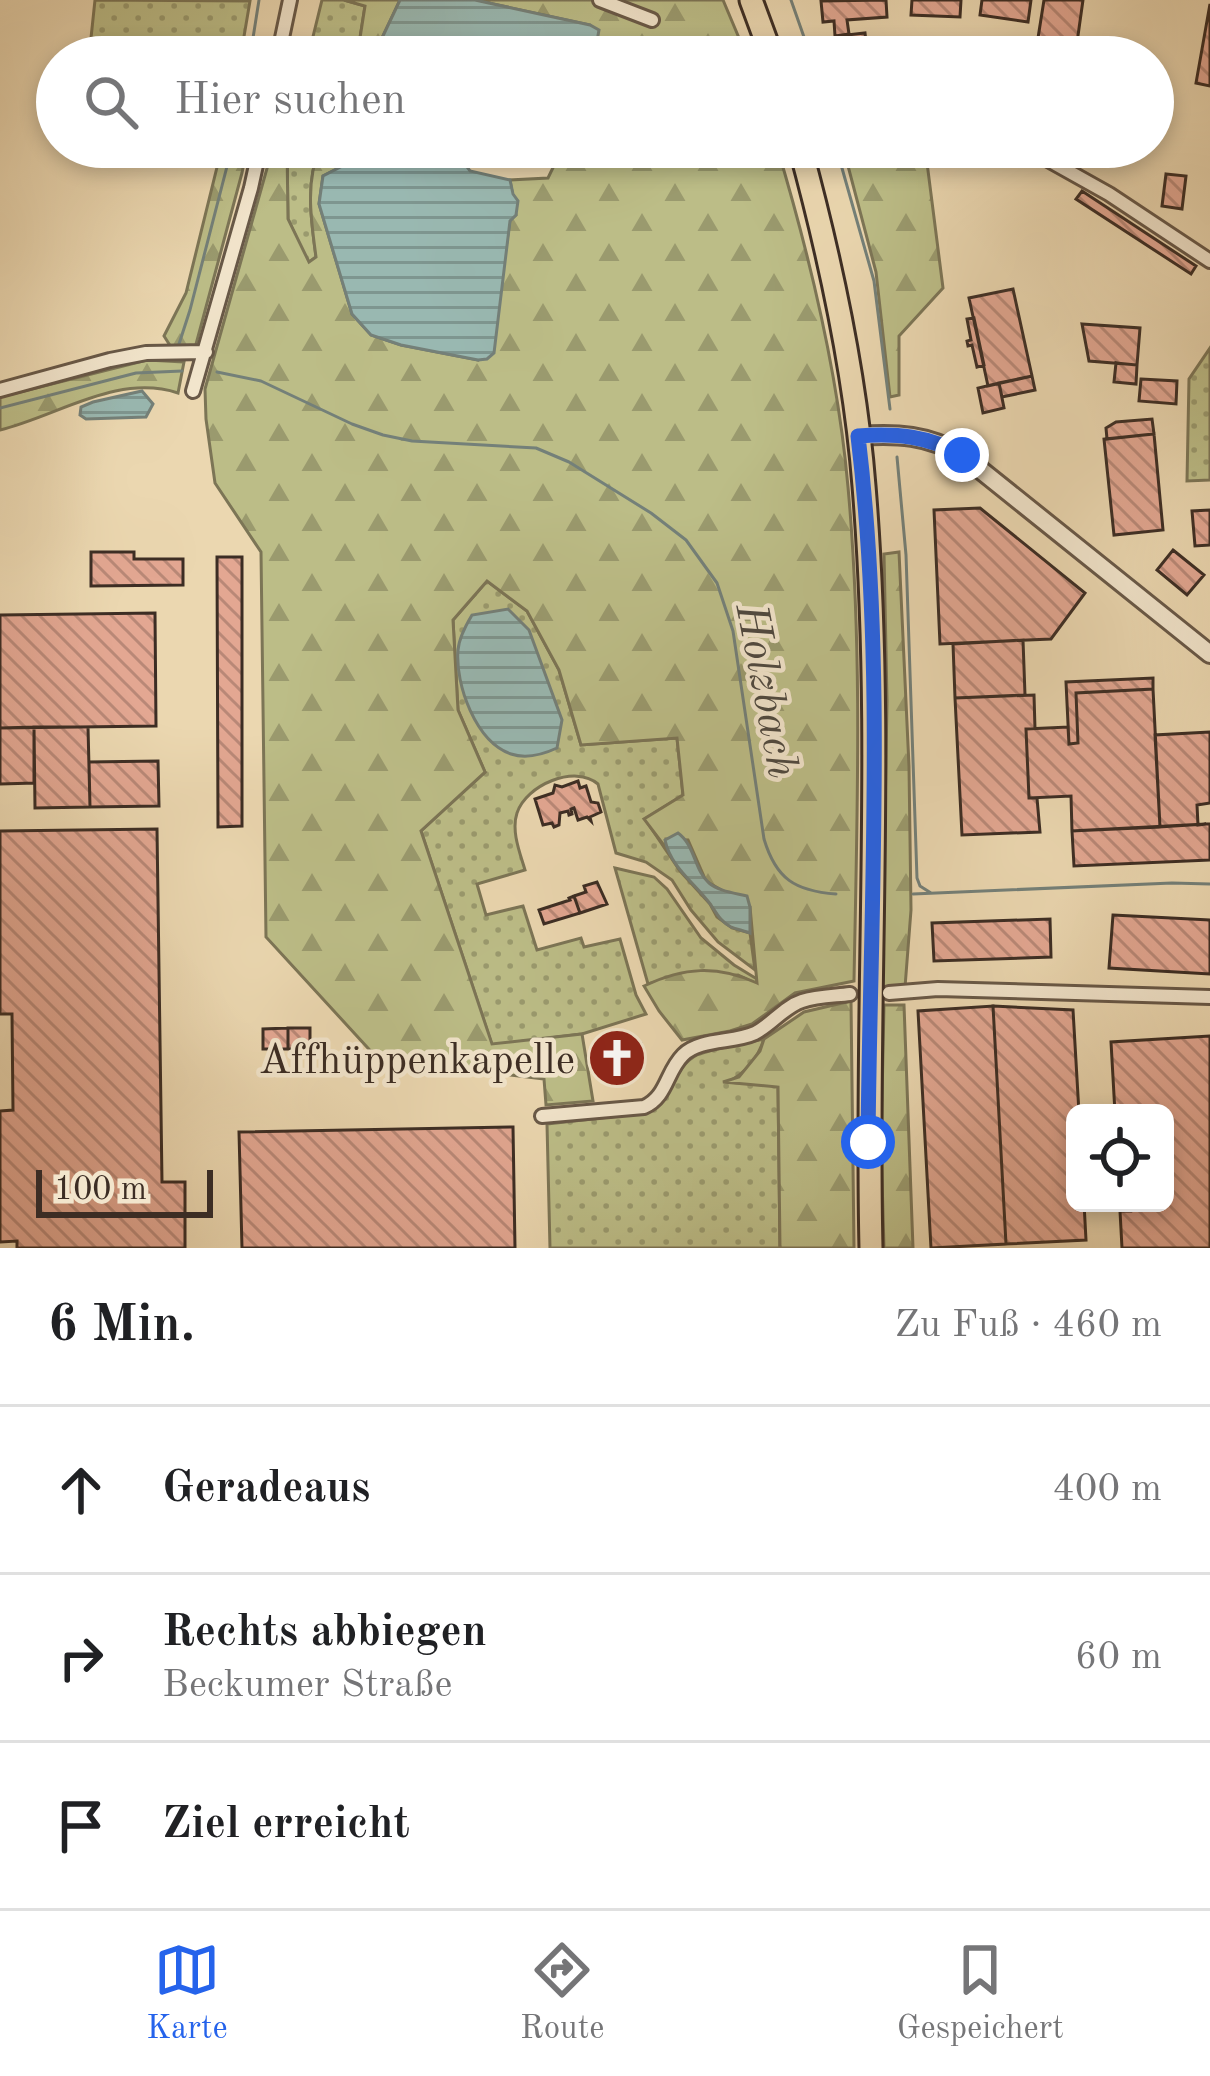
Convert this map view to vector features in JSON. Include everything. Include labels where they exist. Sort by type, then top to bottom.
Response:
[{"type":"main road","points":[[751,0],[764,36]]},
{"type":"main road","points":[[805,168],[829,264],[858,436],[870,589],[871,1248]]},
{"type":"street","points":[[282,36],[290,0]]},
{"type":"street","points":[[600,0],[652,20]]},
{"type":"street","points":[[193,392],[255,168]]},
{"type":"street","points":[[1063,168],[1210,261]]},
{"type":"street","points":[[0,390],[128,356],[206,352]]},
{"type":"street","points":[[858,436],[921,437],[962,455],[1210,654]]},
{"type":"street","points":[[889,993],[938,989],[1210,997]]},
{"type":"street","points":[[542,1116],[644,1107],[657,1101],[683,1055],[695,1047],[758,1032],[807,999],[850,994]]},
{"type":"green space","points":[[95,0],[250,1],[244,36],[91,36]]},
{"type":"green space","points":[[322,0],[365,6],[360,36],[313,36]]},
{"type":"green space","points":[[344,0],[400,0],[383,36],[360,36],[365,6]]},
{"type":"green space","points":[[475,0],[723,0],[738,36],[596,36],[590,25]]},
{"type":"green space","points":[[217,168],[243,168],[195,348],[171,347],[164,336],[186,293]]},
{"type":"green space","points":[[267,168],[287,168],[288,219],[309,262],[316,257],[311,215],[314,168],[339,168],[323,176],[319,204],[352,314],[371,335],[478,360],[501,283],[510,220],[516,215],[510,180],[548,178],[553,168],[783,168],[821,315],[848,487],[857,672],[854,981],[795,993],[752,1024],[682,1040],[644,986],[700,971],[728,973],[757,983],[750,907],[706,881],[688,840],[666,839],[666,848],[644,819],[683,795],[677,738],[581,745],[559,670],[527,611],[487,581],[453,620],[458,710],[485,772],[421,831],[492,1044],[582,1034],[593,1101],[546,1105],[544,1079],[378,1059],[266,937],[261,552],[215,483],[205,389]]},
{"type":"green space","points":[[287,168],[314,168],[311,215],[316,257],[308,263],[288,219]]},
{"type":"green space","points":[[849,168],[928,168],[943,288],[899,336],[899,395],[890,397],[876,272]]},
{"type":"green space","points":[[1210,348],[1210,480],[1187,481],[1189,379]]},
{"type":"green space","points":[[147,360],[184,362],[178,393],[155,388],[110,392],[0,430],[0,397]]},
{"type":"green space","points":[[899,552],[911,910],[905,987],[882,988],[887,701],[884,554]]},
{"type":"green space","points":[[487,581],[527,611],[559,670],[581,745],[677,738],[683,795],[645,819],[717,917],[750,933],[755,970],[718,942],[672,880],[646,862],[616,853],[598,784],[577,776],[552,780],[530,794],[517,813],[516,834],[525,870],[477,884],[486,915],[523,906],[537,950],[581,938],[584,947],[620,939],[646,1014],[582,1034],[492,1045],[421,831],[485,772],[458,710],[453,620]]},
{"type":"green space","points":[[615,868],[654,877],[701,938],[757,979],[757,984],[738,975],[648,984]]},
{"type":"green space","points":[[851,1001],[854,1248],[780,1248],[778,1087],[723,1082],[739,1077],[764,1039],[804,1012]]},
{"type":"green space","points":[[884,1005],[904,1005],[913,1248],[884,1248]]},
{"type":"green space","points":[[764,1039],[750,1065],[727,1082],[778,1086],[780,1248],[550,1248],[547,1124],[646,1113],[661,1101],[689,1060]]},
{"type":"water","points":[[400,0],[475,0],[599,30],[598,36],[383,36]]},
{"type":"water","points":[[339,168],[468,168],[510,180],[518,201],[510,221],[494,353],[478,360],[371,335],[352,314],[319,204],[323,176]]},
{"type":"water","points":[[142,391],[153,404],[146,417],[86,419],[80,415],[81,407],[93,402]]},
{"type":"water","points":[[508,609],[529,630],[562,720],[557,748],[535,755],[511,754],[488,738],[470,711],[460,679],[459,645],[472,615]]},
{"type":"water","points":[[678,833],[709,883],[747,896],[750,933],[724,923],[678,867],[665,840]]},
{"type":"building","points":[[886,0],[887,17],[847,20],[849,34],[835,36],[834,21],[823,22],[821,1]]},
{"type":"building","points":[[912,0],[961,0],[960,17],[911,15]]},
{"type":"building","points":[[982,0],[1031,0],[1028,22],[980,15]]},
{"type":"building","points":[[1044,0],[1083,0],[1078,36],[1038,36]]},
{"type":"building","points":[[1210,4],[1210,86],[1196,83]]},
{"type":"building","points":[[1166,174],[1186,176],[1182,209],[1162,206]]},
{"type":"building","points":[[1082,191],[1196,266],[1191,274],[1076,199]]},
{"type":"building","points":[[1013,289],[1032,376],[988,386],[969,298]]},
{"type":"building","points":[[974,318],[984,365],[977,367],[967,341],[971,340],[967,319]]},
{"type":"building","points":[[1082,324],[1140,328],[1137,365],[1089,361]]},
{"type":"building","points":[[1116,363],[1137,365],[1136,384],[1114,382]]},
{"type":"building","points":[[1032,376],[1035,390],[1002,397],[999,383]]},
{"type":"building","points":[[1141,379],[1177,381],[1176,404],[1139,401]]},
{"type":"building","points":[[999,383],[1004,408],[983,413],[978,388]]},
{"type":"building","points":[[1152,419],[1154,434],[1107,439],[1106,428],[1116,422]]},
{"type":"building","points":[[1154,434],[1163,530],[1114,535],[1104,439]]},
{"type":"building","points":[[980,508],[1085,593],[1051,639],[940,644],[934,510]]},
{"type":"building","points":[[1210,510],[1210,545],[1195,546],[1192,511]]},
{"type":"building","points":[[1173,550],[1204,575],[1187,595],[1157,570]]},
{"type":"building","points":[[91,552],[134,552],[134,559],[183,559],[183,585],[91,586]]},
{"type":"building","points":[[217,557],[242,557],[242,826],[218,827]]},
{"type":"building","points":[[155,613],[156,726],[0,728],[0,615]]},
{"type":"building","points":[[1023,640],[1025,695],[955,698],[953,644]]},
{"type":"building","points":[[1153,678],[1153,689],[1076,693],[1078,743],[1069,744],[1066,682]]},
{"type":"building","points":[[1153,689],[1160,827],[1072,831],[1071,796],[1029,798],[1026,729],[1068,727],[1069,744],[1078,743],[1076,693]]},
{"type":"building","points":[[1034,695],[1035,729],[1026,729],[1029,798],[1037,798],[1040,832],[962,835],[955,698]]},
{"type":"building","points":[[34,727],[34,783],[0,784],[0,728]]},
{"type":"building","points":[[34,727],[88,727],[90,807],[35,808]]},
{"type":"building","points":[[1210,732],[1210,803],[1197,805],[1198,825],[1160,827],[1155,735]]},
{"type":"building","points":[[158,761],[159,806],[90,807],[89,762]]},
{"type":"building","points":[[578,781],[601,812],[590,817],[591,821],[587,817],[578,820],[574,808],[572,814],[560,813],[559,825],[543,825],[535,799],[553,793],[555,785]]},
{"type":"building","points":[[1210,824],[1210,860],[1074,866],[1072,831]]},
{"type":"building","points":[[157,829],[162,1182],[185,1182],[185,1248],[17,1248],[17,1241],[0,1242],[0,1111],[13,1110],[12,1014],[0,1014],[0,831]]},
{"type":"building","points":[[597,882],[607,904],[580,913],[574,896]]},
{"type":"building","points":[[574,896],[580,913],[544,924],[539,910]]},
{"type":"building","points":[[1113,915],[1210,920],[1210,974],[1109,968]]},
{"type":"building","points":[[1050,919],[1051,957],[934,961],[932,923]]},
{"type":"building","points":[[993,1006],[1073,1010],[1078,1104],[1066,1104],[1066,1212],[1084,1212],[1086,1240],[1006,1244]]},
{"type":"building","points":[[993,1006],[1006,1244],[931,1248],[918,1011]]},
{"type":"building","points":[[288,1028],[288,1049],[263,1049],[263,1029]]},
{"type":"building","points":[[288,1028],[310,1028],[310,1049],[288,1049]]},
{"type":"building","points":[[1210,1036],[1210,1248],[1122,1248],[1120,1212],[1174,1212],[1174,1104],[1114,1104],[1111,1042]]},
{"type":"building","name":"Affhüppenkapelle","points":[[616,1042],[616,1049],[638,1045],[639,1066],[618,1066],[620,1073],[607,1074],[607,1067],[600,1070],[592,1057],[596,1050],[605,1051],[603,1044]]},
{"type":"building","points":[[513,1127],[515,1248],[242,1248],[239,1132]]},
{"type":"waterway","points":[[253,36],[259,0]]},
{"type":"waterway","points":[[791,0],[804,36]]},
{"type":"waterway","points":[[179,344],[227,168]]},
{"type":"waterway","points":[[842,168],[874,281],[890,409]]},
{"type":"waterway","name":"Holzbach","points":[[0,408],[136,373],[182,371]]},
{"type":"waterway","name":"Holzbach","points":[[217,372],[261,381],[383,435],[536,448],[569,462],[686,540],[717,583],[733,631],[769,853],[781,873],[798,886],[836,894]]},
{"type":"waterway","points":[[897,457],[906,555],[917,878],[931,893]]},
{"type":"waterway","name":"Holzbach","points":[[913,894],[1210,884]]},
{"type":"place","name":"Affhüppenkapelle","points":[[617,1058]]},
{"type":"route","points":[[868,1142],[873,699],[858,436],[921,437],[962,455]]}]
